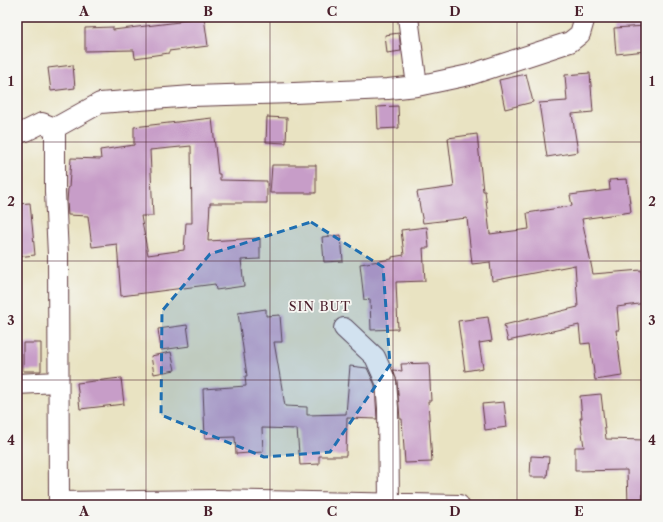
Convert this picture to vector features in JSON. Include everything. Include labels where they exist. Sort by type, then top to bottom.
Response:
[{"type":"street","points":[[408,17],[417,86]]},
{"type":"street","points":[[17,133],[26,131],[42,123],[56,128],[100,103],[192,96],[388,89],[417,86],[469,75],[570,42],[580,34],[585,17]]},
{"type":"street","points":[[56,128],[55,192],[58,255],[58,503],[217,500],[459,505]]},
{"type":"street","points":[[344,328],[375,357],[386,382],[388,408],[389,504]]},
{"type":"street","points":[[17,384],[58,382]]},
{"type":"highlighted area","points":[[311,222],[383,267],[390,365],[330,452],[264,457],[161,415],[162,311],[210,254]]},
{"type":"building","points":[[204,17],[208,46],[169,51],[169,53],[135,58],[134,50],[85,51],[85,28],[113,27],[113,30],[179,22],[179,20]]},
{"type":"building","points":[[646,26],[646,51],[616,54],[614,28]]},
{"type":"building","points":[[399,33],[401,51],[387,53],[385,35]]},
{"type":"building","points":[[73,65],[75,88],[51,91],[48,68]]},
{"type":"building","points":[[590,73],[593,112],[572,114],[578,152],[547,157],[539,103],[567,101],[565,75]]},
{"type":"building","points":[[526,74],[533,102],[505,109],[499,80]]},
{"type":"building","points":[[398,106],[399,128],[378,129],[377,107]]},
{"type":"building","points":[[267,117],[287,118],[286,143],[266,142]]},
{"type":"building","points":[[212,118],[218,174],[220,174],[220,180],[267,181],[267,203],[210,203],[208,241],[260,238],[260,259],[241,260],[244,286],[216,290],[215,284],[121,296],[117,244],[92,247],[88,216],[68,215],[68,188],[71,158],[101,159],[100,150],[134,145],[134,127]],"holes":[[[191,146],[192,223],[186,223],[184,250],[148,255],[141,216],[153,216],[150,150]]]},
{"type":"building","points":[[477,134],[483,191],[485,191],[490,234],[529,229],[527,213],[572,206],[570,195],[610,190],[609,180],[627,179],[631,212],[582,219],[593,274],[641,270],[646,303],[617,307],[619,330],[616,330],[622,376],[595,380],[590,343],[581,344],[579,325],[508,341],[504,325],[578,307],[575,265],[492,281],[490,262],[472,264],[467,218],[423,223],[417,192],[454,187],[448,138]]},
{"type":"building","points":[[272,165],[316,165],[316,193],[270,193]]},
{"type":"building","points":[[30,203],[35,255],[17,257],[17,204]]},
{"type":"building","points":[[427,227],[429,248],[423,248],[425,281],[396,282],[398,329],[371,330],[370,299],[364,300],[360,264],[392,259],[392,257],[404,255],[401,230]]},
{"type":"building","points":[[341,235],[343,261],[324,262],[322,237]]},
{"type":"building","points":[[266,309],[266,316],[280,315],[282,342],[274,342],[285,406],[307,407],[307,415],[346,414],[350,366],[367,368],[375,385],[377,419],[347,418],[346,456],[319,456],[319,464],[300,465],[297,429],[262,428],[263,452],[236,454],[235,437],[205,438],[203,389],[246,386],[245,376],[247,376],[238,313]]},
{"type":"building","points":[[488,317],[492,341],[479,343],[483,368],[465,371],[458,321]]},
{"type":"building","points":[[187,325],[190,346],[161,350],[158,329]]},
{"type":"building","points":[[23,343],[41,343],[41,371],[23,371]]},
{"type":"building","points":[[171,352],[175,370],[154,374],[151,356]]},
{"type":"building","points":[[429,363],[431,401],[428,401],[432,462],[405,463],[402,419],[400,419],[397,381],[393,370],[402,371],[401,364]]},
{"type":"building","points":[[121,378],[124,404],[80,409],[77,383]]},
{"type":"building","points":[[601,394],[606,439],[645,440],[643,465],[646,464],[646,484],[643,485],[642,505],[628,505],[627,470],[575,471],[575,447],[584,447],[580,418],[582,418],[580,396]]},
{"type":"building","points":[[504,402],[507,427],[485,430],[482,404]]},
{"type":"building","points":[[531,456],[549,457],[547,477],[530,477]]},
{"type":"district","name":"SIN BUT","points":[[320,306]]}]
